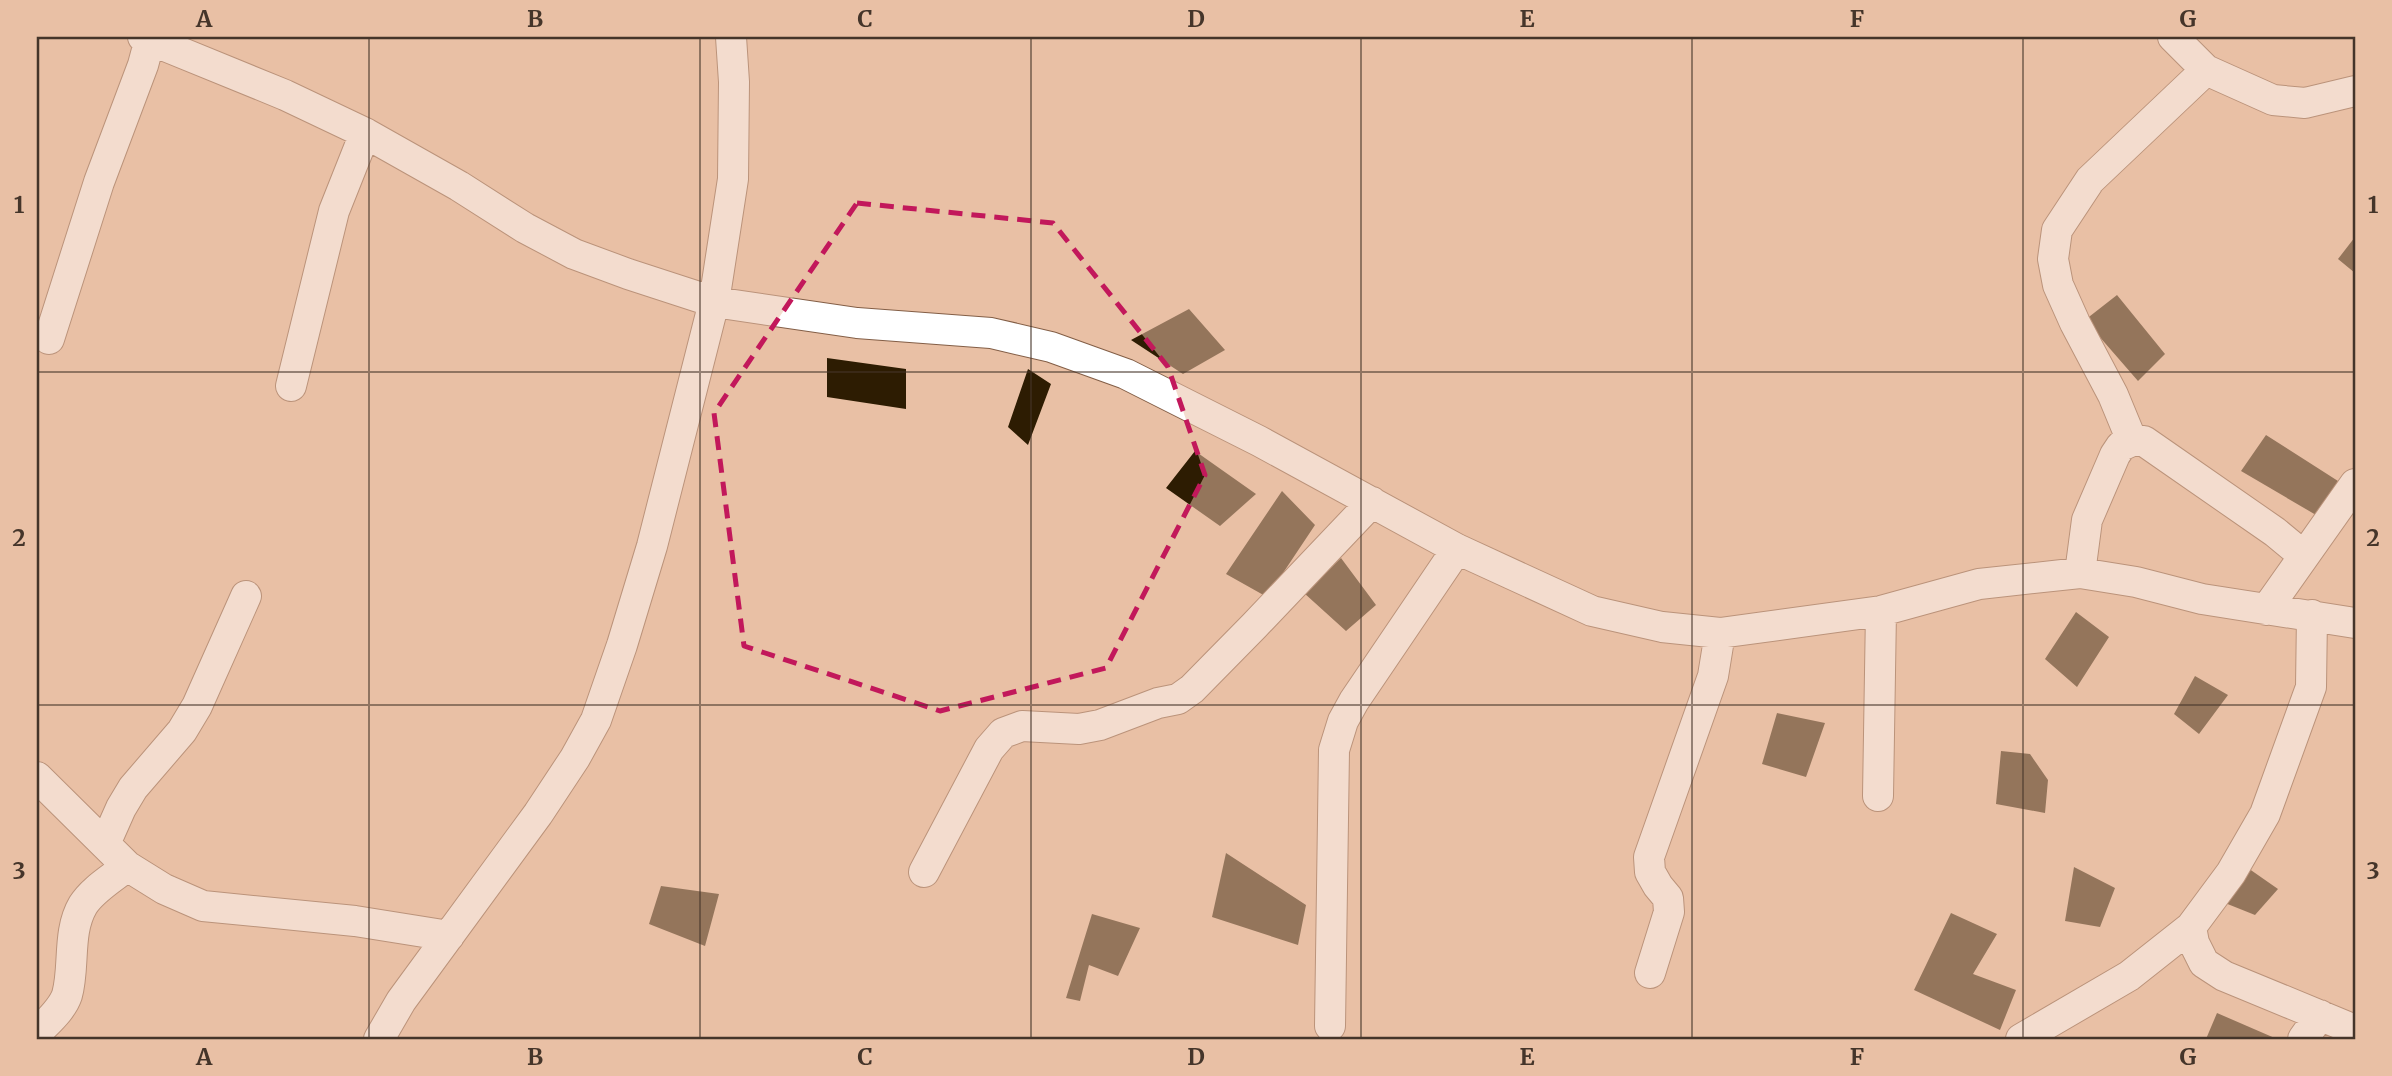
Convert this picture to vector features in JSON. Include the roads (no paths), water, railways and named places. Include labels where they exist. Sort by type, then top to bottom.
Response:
[{"type":"street","points":[[379,1039],[401,1001],[538,814],[576,758],[596,720],[652,546],[714,302],[733,179],[734,82],[731,37]]},
{"type":"street","points":[[2173,37],[2206,70],[2273,100],[2305,103],[2355,91]]},
{"type":"street","points":[[49,339],[99,182],[143,65],[146,38],[285,95],[365,133],[574,254],[714,302],[857,323],[991,333],[1051,347],[1126,374],[1457,548],[1592,611],[1662,627],[1720,633],[1881,611],[1979,584],[2080,573],[2136,582],[2202,599],[2355,623]]},
{"type":"street","points":[[2132,441],[2113,395],[2058,285],[2053,259],[2057,230],[2090,180],[2206,70]]},
{"type":"street","points":[[291,386],[334,211],[365,133]]},
{"type":"street","points":[[2080,573],[2087,520],[2115,455],[2122,446],[2132,441],[2144,441],[2275,532],[2304,556]]},
{"type":"street","points":[[2266,610],[2355,484]]},
{"type":"street","points":[[924,872],[989,749],[1003,733],[1022,726],[1079,729],[1100,725],[1158,703],[1178,699],[1192,689],[1245,635],[1371,502]]},
{"type":"street","points":[[1330,1026],[1334,750],[1343,721],[1354,701],[1457,548]]},
{"type":"street","points":[[105,845],[133,788],[181,731],[197,706],[246,596]]},
{"type":"street","points":[[1878,796],[1881,611]]},
{"type":"street","points":[[2021,1039],[2129,976],[2191,927],[2231,873],[2265,814],[2311,687],[2312,615]]},
{"type":"street","points":[[1650,974],[1669,912],[1668,898],[1650,872],[1649,857],[1713,676],[1720,633]]},
{"type":"street","points":[[37,777],[127,866],[164,889],[203,906],[355,920],[449,936]]},
{"type":"street","points":[[37,1033],[59,1010],[67,996],[77,918],[84,903],[127,866]]},
{"type":"street","points":[[2191,927],[2194,943],[2204,963],[2224,976],[2355,1030]]},
{"type":"street","points":[[2303,1039],[2320,1015]]}]
